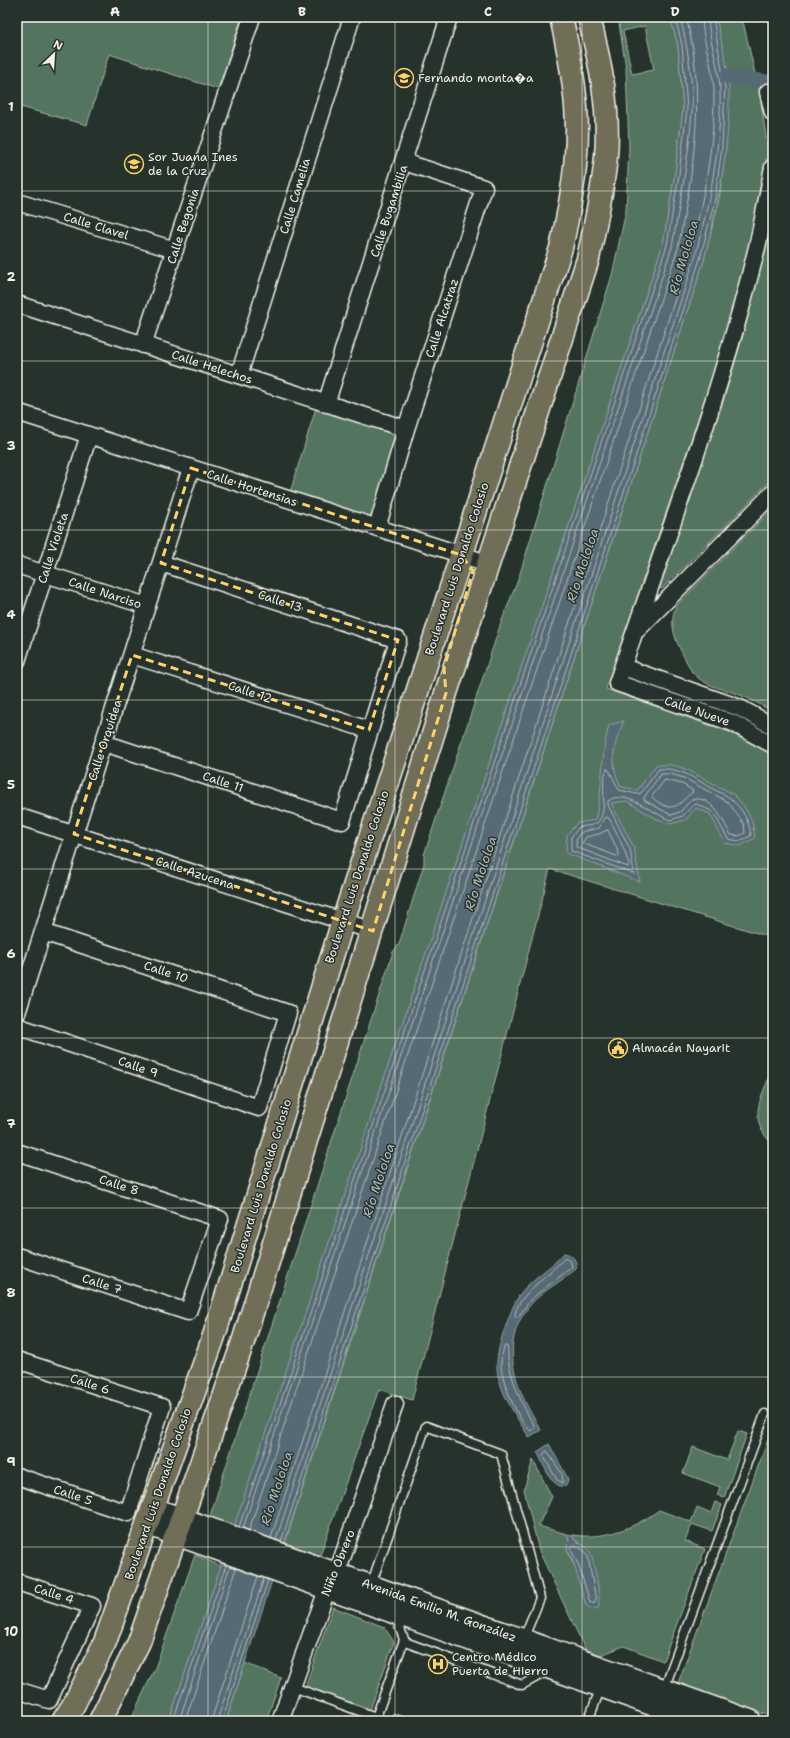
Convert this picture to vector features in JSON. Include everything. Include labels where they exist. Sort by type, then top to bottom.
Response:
[{"type":"main road","name":"Boulevard Luis Donaldo Colosio","points":[[63,1721],[74,1704],[105,1642],[214,1336],[343,921],[561,248],[571,201],[576,153],[576,108],[570,56],[562,17]]},
{"type":"main road","points":[[100,1721],[139,1642],[243,1342],[373,931],[446,693],[588,259],[599,205],[606,155],[606,104],[598,55],[589,17]]},
{"type":"main road","points":[[446,693],[443,672],[473,571],[471,565],[461,555]]},
{"type":"main road","name":"Avenida Emilio M. González","points":[[150,1516],[332,1580],[393,1611],[520,1648],[552,1668],[601,1686],[661,1698],[750,1721]]},
{"type":"main road","name":"Avenida Emilio M. González","points":[[332,1580],[370,1585],[520,1648],[661,1698],[699,1721]]},
{"type":"street","name":"Calle Begonia","points":[[143,345],[252,17]]},
{"type":"street","name":"Calle Camelia","points":[[239,376],[352,17]]},
{"type":"street","name":"Calle Bugambilia","points":[[326,404],[449,17]]},
{"type":"street","points":[[768,92],[773,113]]},
{"type":"street","name":"Calle Alcatraz","points":[[377,528],[406,429],[484,188],[404,162]]},
{"type":"street","points":[[623,668],[712,402],[733,334],[757,247],[773,167]]},
{"type":"street","name":"Calle Clavel","points":[[17,202],[175,250]]},
{"type":"street","name":"Calle Helechos","points":[[17,304],[406,429]]},
{"type":"street","name":"Calle Hortensias","points":[[17,412],[488,563]]},
{"type":"street","name":"Calle Violeta","points":[[17,661],[89,435]]},
{"type":"street","name":"Calle Orquídea","points":[[17,1013],[191,468]]},
{"type":"street","points":[[634,632],[773,493]]},
{"type":"street","name":"Calle 13","points":[[161,563],[398,640],[369,730]]},
{"type":"street","name":"Calle Narciso","points":[[17,565],[147,606]]},
{"type":"street","name":"Calle 12","points":[[132,655],[369,730]]},
{"type":"street","name":"Calle Nueve","points":[[773,726],[740,708],[623,668],[617,683],[733,723],[773,745]]},
{"type":"street","name":"Calle 11","points":[[104,742],[342,821],[369,730]]},
{"type":"street","name":"Calle Azucena","points":[[17,816],[373,931]]},
{"type":"street","name":"Calle 10","points":[[43,932],[288,1013],[259,1108]]},
{"type":"street","name":"Calle 9","points":[[17,1026],[259,1108]]},
{"type":"street","name":"Calle 8","points":[[17,1152],[220,1219],[188,1312]]},
{"type":"street","name":"Calle 7","points":[[17,1256],[188,1312]]},
{"type":"street","name":"Calle 6","points":[[17,1360],[162,1408],[128,1513]]},
{"type":"street","name":"Niño Obrero","points":[[280,1721],[332,1580],[394,1404]]},
{"type":"street","name":"Calle 5","points":[[17,1476],[128,1513]]},
{"type":"street","name":"Calle 4","points":[[17,1582],[92,1606],[49,1700],[17,1690]]},
{"type":"lane","points":[[661,1698],[666,1680],[765,1414]]},
{"type":"lane","points":[[370,1585],[426,1426],[501,1454],[540,1598],[520,1648]]},
{"type":"lane","points":[[393,1611],[405,1642],[522,1685],[552,1668]]},
{"type":"lane","points":[[293,1687],[375,1719],[404,1640]]},
{"type":"lane","points":[[588,1721],[601,1686]]},
{"type":"highlighted area","points":[[191,468],[461,555],[473,571],[444,668],[446,693],[373,931],[74,834],[132,655],[369,730],[398,640],[161,563]]},
{"type":"green space","points":[[17,17],[242,17],[218,89],[109,54],[87,125],[17,106]]},
{"type":"green space","points":[[618,17],[670,17],[678,45],[683,109],[675,174],[663,244],[234,1529],[209,1519],[393,952],[399,944],[424,864],[424,855],[501,623],[518,580],[612,275],[626,211],[629,148],[626,68]],"holes":[[[645,26],[654,70],[632,74],[623,31]]]},
{"type":"green space","points":[[716,17],[742,17],[760,95],[768,150],[749,245],[726,333],[606,689],[729,732],[773,755],[773,938],[550,869],[412,1400],[379,1389],[319,1558],[284,1546],[704,260],[719,200],[726,146],[727,76]]},
{"type":"green space","points":[[773,213],[773,478],[663,588],[659,589],[657,585],[723,402],[743,335]]},
{"type":"green space","points":[[318,401],[406,429],[377,528],[288,499]]},
{"type":"green space","points":[[773,508],[773,712],[738,694],[703,682],[697,677],[692,672],[679,648],[674,632],[673,615],[676,606]]},
{"type":"green space","points":[[773,1069],[773,1144],[765,1135],[760,1126],[758,1108],[764,1089]]},
{"type":"green space","points":[[773,1426],[773,1717],[678,1683]]},
{"type":"green space","points":[[738,1431],[747,1434],[724,1498],[717,1495],[720,1487],[683,1473],[693,1447],[727,1460]]},
{"type":"green space","points":[[533,1460],[552,1497],[538,1526],[567,1534],[569,1541],[567,1550],[574,1565],[588,1549],[574,1539],[573,1535],[596,1536],[618,1531],[640,1522],[659,1510],[691,1522],[697,1507],[711,1513],[715,1502],[722,1505],[712,1531],[692,1524],[685,1541],[705,1549],[663,1661],[624,1646],[601,1655],[585,1649],[539,1551],[524,1489]]},
{"type":"green space","points":[[195,1555],[221,1566],[169,1721],[130,1721],[155,1668]]},
{"type":"green space","points":[[333,1607],[384,1627],[394,1642],[370,1710],[305,1687]]},
{"type":"green space","points":[[245,1663],[281,1678],[266,1721],[226,1721]]},
{"type":"green space","points":[[393,1713],[416,1721],[390,1721]]},
{"type":"water","name":"Río Mololoa","points":[[670,17],[716,17],[728,72],[729,111],[725,154],[714,218],[704,260],[226,1721],[169,1721],[663,244],[675,174],[683,109],[678,45]]},
{"type":"water","points":[[624,721],[617,738],[614,754],[615,770],[621,787],[638,790],[656,765],[673,765],[688,770],[733,794],[744,806],[752,821],[755,838],[740,846],[725,843],[710,814],[696,808],[685,820],[670,824],[655,818],[627,801],[611,803],[634,848],[640,882],[566,853],[567,835],[577,823],[595,820],[600,796],[604,749],[609,725]]},
{"type":"water","points":[[564,1253],[574,1258],[576,1269],[532,1303],[521,1318],[515,1334],[512,1350],[518,1383],[524,1399],[541,1430],[529,1437],[513,1411],[499,1381],[497,1371],[498,1352],[512,1309],[519,1296],[530,1283],[555,1263]]},
{"type":"water","points":[[549,1444],[567,1477],[568,1481],[565,1486],[560,1486],[552,1479],[537,1452]]},
{"type":"water","points":[[567,1534],[573,1535],[574,1539],[589,1550],[597,1579],[599,1597],[598,1608],[591,1609],[586,1605],[572,1558],[567,1550],[569,1541]]},
{"type":"waterway","points":[[727,76],[773,83]]},
{"type":"place","name":"Fernando monta�a","points":[[404,78]]},
{"type":"place","name":"Sor Juana Ines de la Cruz","points":[[134,164]]},
{"type":"place","name":"Almacén Nayarit","points":[[618,1048]]},
{"type":"place","name":"Centro Médico Puerta de Hierro","points":[[438,1664]]}]
